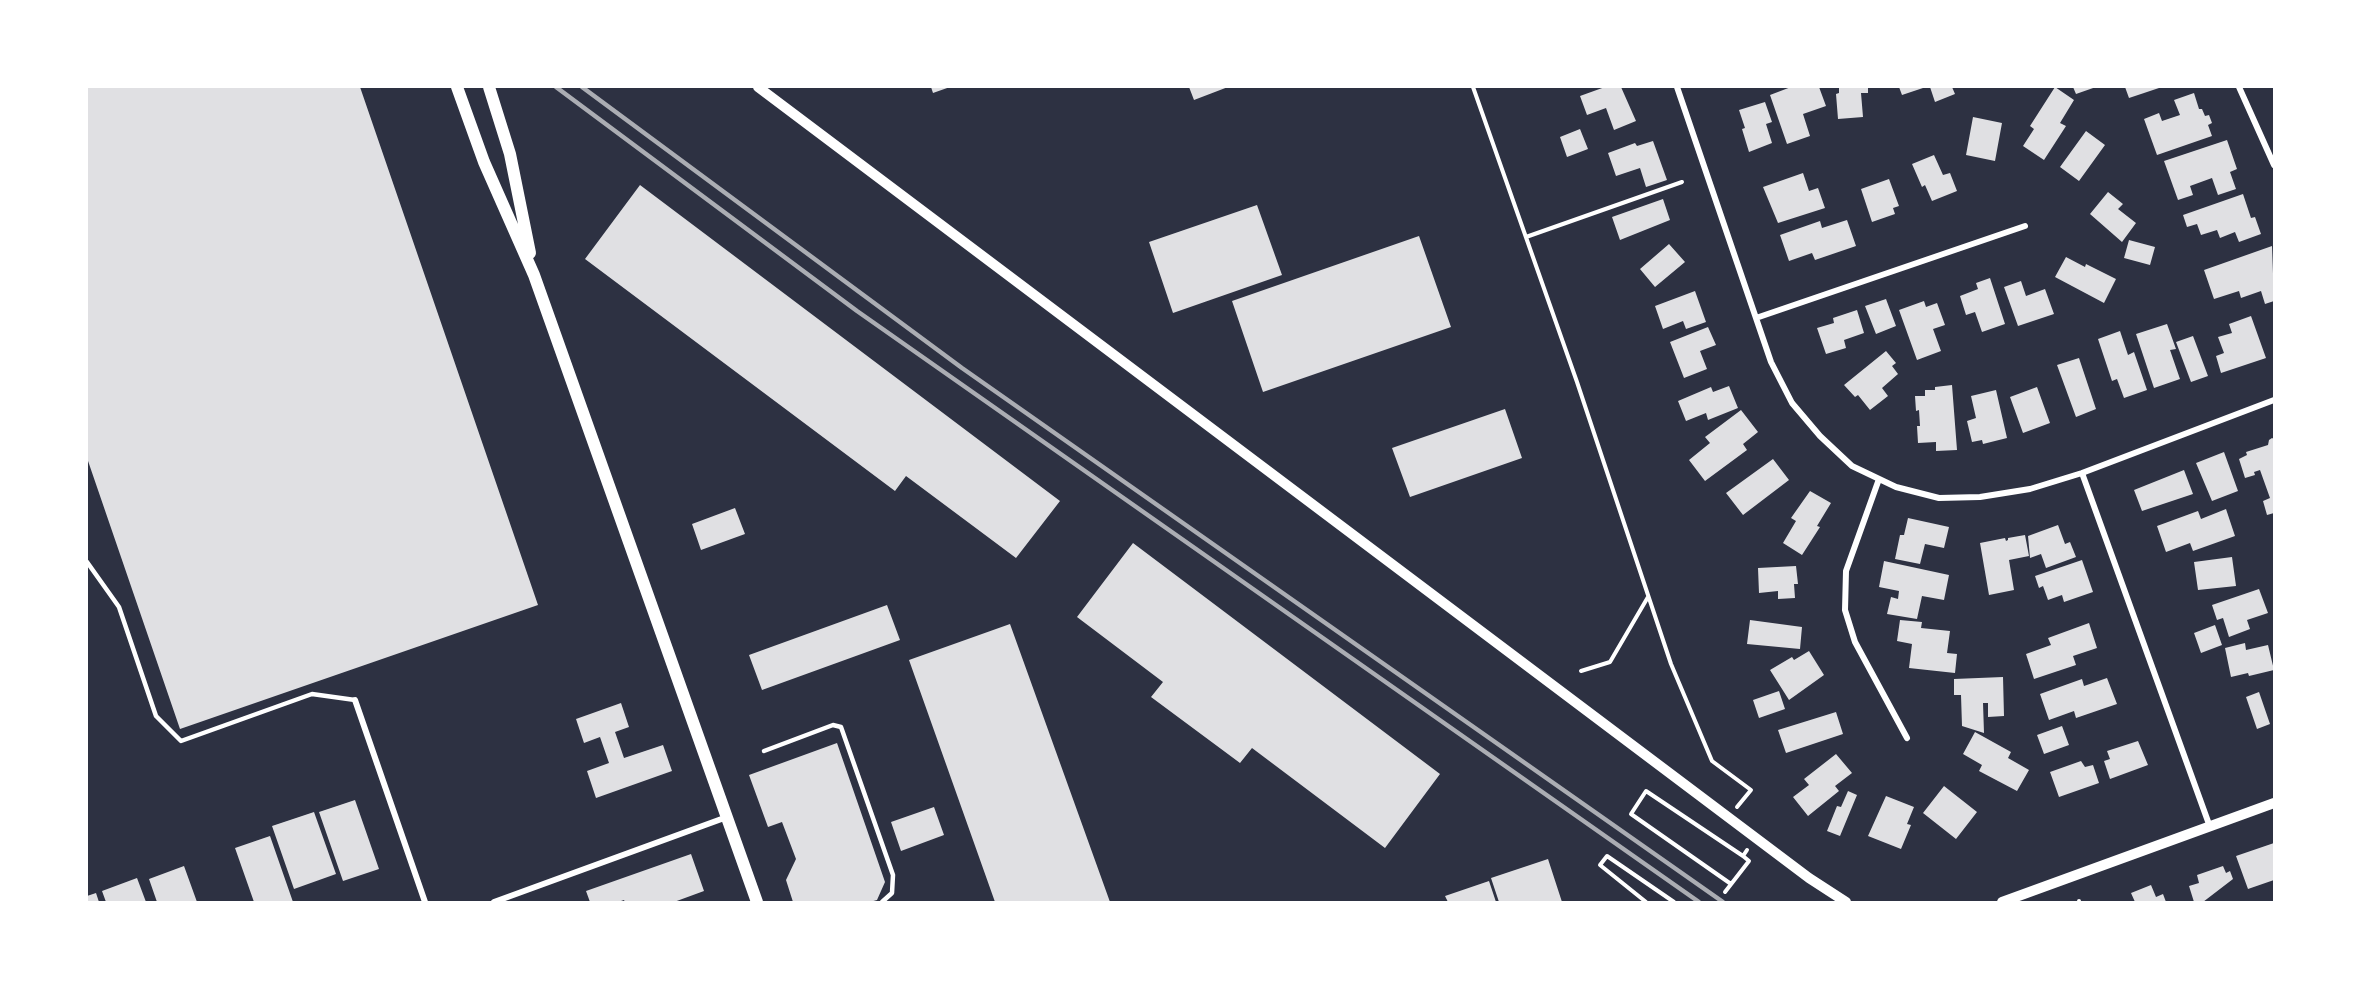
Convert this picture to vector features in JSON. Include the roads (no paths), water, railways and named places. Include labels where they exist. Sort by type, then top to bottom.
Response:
[{"type":"main road","points":[[457,87],[484,162],[534,275],[757,902]]},
{"type":"main road","points":[[489,87],[510,154],[534,275]]},
{"type":"street","points":[[758,87],[1809,878],[1846,902]]},
{"type":"street","points":[[1678,87],[1771,362],[1792,403],[1820,436],[1852,466],[1896,487],[1939,498],[1980,496],[2030,489],[2082,473],[2274,400]]},
{"type":"street","points":[[2239,87],[2274,165]]},
{"type":"street","points":[[1756,318],[2025,226]]},
{"type":"street","points":[[2082,473],[2210,827]]},
{"type":"street","points":[[1879,479],[1846,571],[1845,610],[1855,642],[1907,738]]},
{"type":"street","points":[[355,700],[425,902]]},
{"type":"street","points":[[2002,902],[2274,803]]},
{"type":"street","points":[[494,902],[727,818]]},
{"type":"lane","points":[[87,562],[119,607],[156,716],[182,741],[312,694],[355,700]]},
{"type":"lane","points":[[764,751],[833,725],[841,727],[894,875],[892,893],[882,902]]},
{"type":"railway","points":[[556,87],[857,311],[1699,902]]},
{"type":"railway","points":[[582,87],[962,368],[1723,902]]}]
